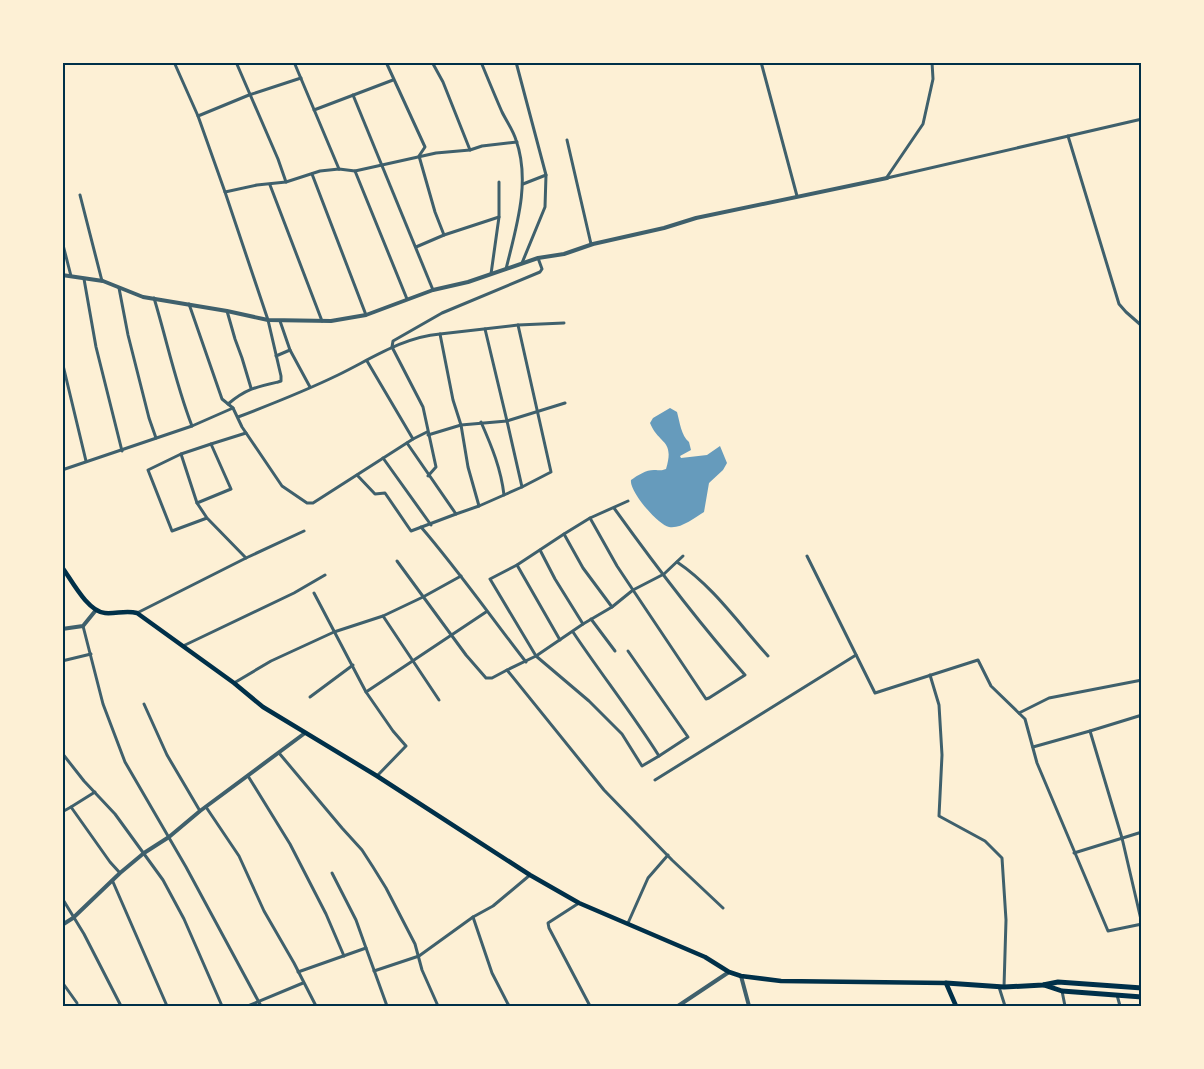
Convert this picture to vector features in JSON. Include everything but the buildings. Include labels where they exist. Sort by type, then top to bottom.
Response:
[{"type":"main road","points":[[62,567],[85,600],[96,610],[105,613],[130,611],[137,613],[234,683],[263,707],[377,776],[530,875],[578,903],[705,957],[729,972],[741,976],[781,982],[946,983],[1002,987],[1043,985],[1058,982],[1142,988]]},
{"type":"main road","points":[[946,983],[956,1006]]},
{"type":"main road","points":[[1043,985],[1062,991],[1142,997]]},
{"type":"street","points":[[174,62],[198,116],[225,192],[268,320],[281,376],[281,381],[251,388],[228,404]]},
{"type":"street","points":[[236,62],[286,182]]},
{"type":"street","points":[[294,62],[339,169]]},
{"type":"street","points":[[386,62],[392,80],[425,147],[419,156],[435,212],[444,235]]},
{"type":"street","points":[[432,62],[443,82],[470,150]]},
{"type":"street","points":[[481,62],[517,142],[523,184],[516,229],[506,269]]},
{"type":"street","points":[[516,62],[546,175],[545,207],[522,264]]},
{"type":"street","points":[[761,62],[797,196]]},
{"type":"street","points":[[887,178],[922,124],[933,79],[932,62]]},
{"type":"street","points":[[198,116],[301,78]]},
{"type":"street","points":[[314,110],[392,80]]},
{"type":"street","points":[[353,95],[433,290]]},
{"type":"street","points":[[62,275],[103,282],[143,297],[268,320],[331,321],[366,315],[433,290],[491,274],[538,258],[564,254],[591,244],[664,228],[696,218],[887,178],[1142,119]]},
{"type":"street","points":[[1068,136],[1119,304],[1142,326]]},
{"type":"street","points":[[567,140],[591,244]]},
{"type":"street","points":[[225,192],[256,185],[286,182],[320,171],[355,170],[380,164],[400,162],[419,156],[517,142]]},
{"type":"street","points":[[355,170],[407,299]]},
{"type":"street","points":[[312,174],[366,315]]},
{"type":"street","points":[[523,184],[546,175]]},
{"type":"street","points":[[491,274],[499,217],[499,182]]},
{"type":"street","points":[[270,185],[322,321]]},
{"type":"street","points":[[80,195],[103,282]]},
{"type":"street","points":[[416,247],[444,235],[499,217]]},
{"type":"street","points":[[62,241],[71,276]]},
{"type":"street","points":[[428,476],[436,467],[423,407],[392,347],[393,341],[442,313],[540,272],[542,269],[538,258]]},
{"type":"street","points":[[84,279],[96,347],[122,451]]},
{"type":"street","points":[[119,288],[128,336],[156,438]]},
{"type":"street","points":[[154,298],[182,401],[192,426]]},
{"type":"street","points":[[188,304],[222,399],[233,408],[246,433],[282,486],[307,503],[320,500],[413,439],[461,425],[506,421],[565,403]]},
{"type":"street","points":[[227,311],[234,339],[251,388]]},
{"type":"street","points":[[280,321],[290,350],[310,388]]},
{"type":"street","points":[[238,417],[310,388],[392,347],[424,335],[564,323]]},
{"type":"street","points":[[357,475],[376,494],[385,494],[411,531],[479,506],[551,472],[518,326]]},
{"type":"street","points":[[485,329],[522,487]]},
{"type":"street","points":[[440,334],[453,400],[461,425],[468,467],[479,506]]},
{"type":"street","points":[[276,356],[290,350]]},
{"type":"street","points":[[62,361],[86,461]]},
{"type":"street","points":[[366,361],[413,439]]},
{"type":"street","points":[[62,470],[192,426],[233,408]]},
{"type":"street","points":[[481,422],[497,457],[502,475],[504,495]]},
{"type":"street","points":[[206,518],[172,531],[148,470],[180,454],[246,433]]},
{"type":"street","points":[[197,503],[232,489],[212,444]]},
{"type":"street","points":[[407,444],[456,514]]},
{"type":"street","points":[[180,454],[197,503],[206,518],[246,558]]},
{"type":"street","points":[[383,458],[431,525]]},
{"type":"street","points":[[628,501],[590,518],[517,565],[490,579],[536,656],[589,701],[622,734],[642,766],[688,736],[628,651]]},
{"type":"street","points":[[590,518],[616,566],[706,698],[709,698],[745,675],[642,548],[614,508]]},
{"type":"street","points":[[421,527],[526,662]]},
{"type":"street","points":[[137,613],[304,531]]},
{"type":"street","points":[[564,534],[583,568],[612,607]]},
{"type":"street","points":[[540,550],[555,579],[583,624]]},
{"type":"street","points":[[397,561],[486,678],[492,678],[536,656],[612,607],[633,590],[664,574],[684,556]]},
{"type":"street","points":[[807,556],[875,693],[978,660],[991,686],[1025,719],[1037,763],[1108,931],[1142,924],[1122,838],[1090,731]]},
{"type":"street","points":[[677,562],[706,586],[768,656]]},
{"type":"street","points":[[517,565],[560,640]]},
{"type":"street","points":[[182,646],[294,593],[325,575]]},
{"type":"street","points":[[234,683],[271,661],[334,632],[383,616],[461,576]]},
{"type":"street","points":[[314,594],[366,692],[393,731],[406,746],[377,776]]},
{"type":"street","points":[[62,629],[83,626],[89,621],[96,610]]},
{"type":"street","points":[[366,692],[486,612]]},
{"type":"street","points":[[383,616],[440,700]]},
{"type":"street","points":[[591,619],[615,651]]},
{"type":"street","points":[[83,626],[103,704],[125,762],[169,837],[259,1005]]},
{"type":"street","points":[[572,632],[637,721],[659,756]]},
{"type":"street","points":[[62,661],[91,654]]},
{"type":"street","points":[[655,780],[856,655]]},
{"type":"street","points":[[310,697],[353,665]]},
{"type":"street","points":[[506,670],[604,790],[723,908]]},
{"type":"street","points":[[930,675],[939,705],[942,755],[939,816],[985,841],[1002,858],[1006,920],[1002,987],[1005,1006]]},
{"type":"street","points":[[1019,713],[1049,698],[1142,680]]},
{"type":"street","points":[[144,704],[167,755],[200,811]]},
{"type":"street","points":[[1033,747],[1142,715]]},
{"type":"street","points":[[62,925],[73,918],[144,853],[169,837],[200,811],[305,733]]},
{"type":"street","points":[[279,753],[336,822],[362,850],[390,894],[415,944],[422,970],[438,1006]]},
{"type":"street","points":[[62,754],[115,814],[163,880],[184,918],[222,1006]]},
{"type":"street","points":[[248,776],[290,844],[326,914],[344,956]]},
{"type":"street","points":[[62,812],[95,792]]},
{"type":"street","points":[[71,807],[120,873]]},
{"type":"street","points":[[206,807],[239,856],[264,911],[316,1006]]},
{"type":"street","points":[[1074,853],[1142,832]]},
{"type":"street","points":[[628,923],[648,878],[668,855]]},
{"type":"street","points":[[332,873],[356,920],[386,1006]]},
{"type":"street","points":[[374,971],[419,956],[473,917],[493,906],[530,875]]},
{"type":"street","points":[[112,882],[125,907],[167,1006]]},
{"type":"street","points":[[62,898],[84,934],[120,1006]]},
{"type":"street","points":[[578,903],[548,923],[548,928],[590,1006]]},
{"type":"street","points":[[473,917],[492,973],[509,1006]]},
{"type":"street","points":[[298,972],[366,948]]},
{"type":"street","points":[[678,1006],[729,972]]},
{"type":"street","points":[[741,976],[749,1006]]},
{"type":"street","points":[[62,982],[77,1003]]},
{"type":"street","points":[[248,1006],[259,1005],[303,983]]},
{"type":"street","points":[[1062,991],[1065,1006]]},
{"type":"street","points":[[1117,995],[1120,1006]]},
{"type":"water","points":[[670,408],[677,412],[682,432],[689,442],[691,450],[680,456],[681,458],[707,455],[720,446],[727,463],[723,470],[709,483],[704,512],[674,527],[664,525],[652,514],[639,499],[631,480],[648,471],[666,469],[669,452],[665,443],[650,423],[653,418]]}]
